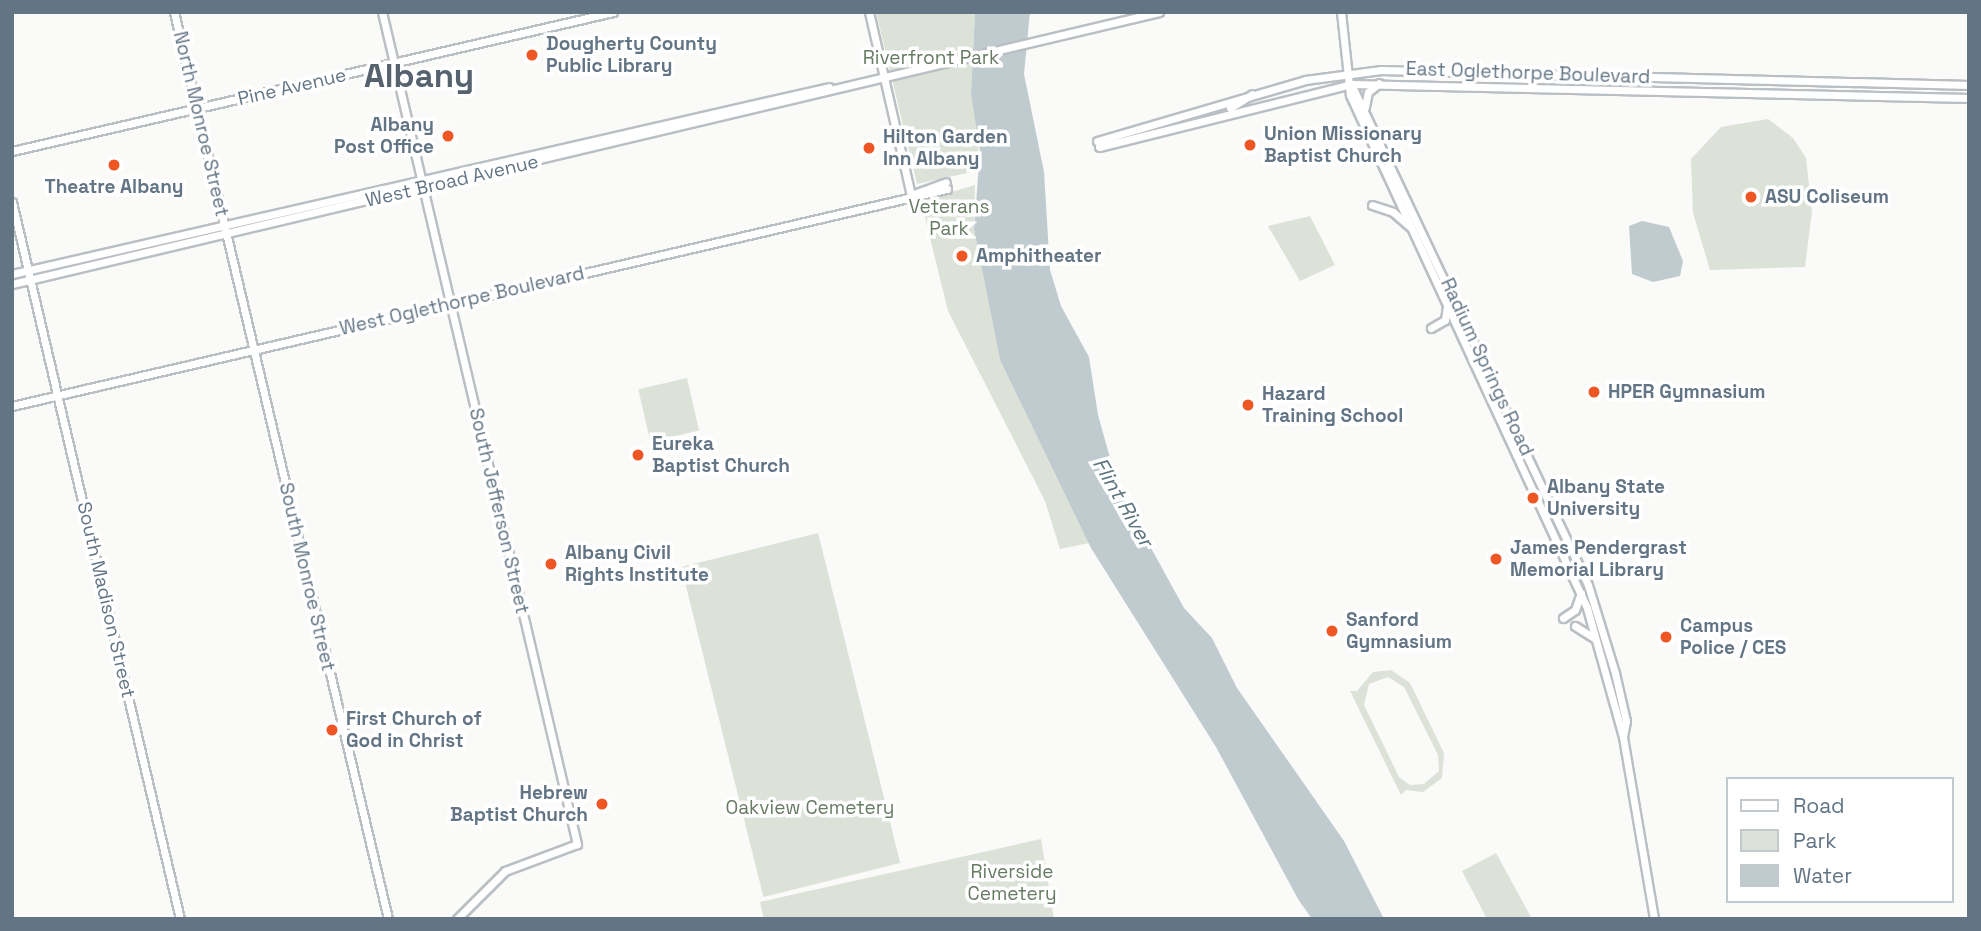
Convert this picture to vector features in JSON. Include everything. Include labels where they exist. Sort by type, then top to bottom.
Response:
[{"type":"main road","name":"North Monroe Street","points":[[174,12],[227,235]]},
{"type":"main road","name":"South Jefferson Street","points":[[382,12],[577,844],[519,863],[486,884],[457,919]]},
{"type":"main road","name":"Pine Avenue","points":[[12,151],[613,12]]},
{"type":"main road","points":[[869,12],[886,76],[911,195],[946,186]]},
{"type":"main road","name":"West Broad Avenue","points":[[12,284],[1159,12]]},
{"type":"main road","name":"Radium Springs Road","points":[[1341,12],[1351,84],[1366,107],[1542,484],[1602,622],[1626,721],[1623,737]]},
{"type":"main road","name":"East Oglethorpe Boulevard","points":[[1969,85],[1403,69],[1348,73],[1252,94],[1098,144],[1351,84],[1379,82],[1969,98]]},
{"type":"main road","name":"West Broad Avenue","points":[[12,274],[421,178],[886,76]]},
{"type":"main road","points":[[1366,107],[1368,92],[1379,82]]},
{"type":"main road","name":"Radium Springs Road","points":[[1351,84],[1350,95],[1581,592],[1598,642],[1623,737],[1654,919]]},
{"type":"main road","points":[[1196,121],[1247,102],[1252,94]]},
{"type":"main road","name":"West Oglethorpe Boulevard","points":[[12,406],[911,195]]},
{"type":"main road","name":"South Madison Street","points":[[12,202],[180,919]]},
{"type":"main road","points":[[1372,205],[1393,212],[1412,228]]},
{"type":"main road","name":"South Monroe Street","points":[[227,235],[388,919]]},
{"type":"main road","points":[[1431,328],[1445,320],[1446,298]]},
{"type":"main road","points":[[1563,618],[1575,610],[1581,592]]},
{"type":"main road","points":[[1575,626],[1598,642]]},
{"type":"green space","name":"Riverfront Park","points":[[876,12],[975,12],[971,94],[980,133],[976,171],[917,184]]},
{"type":"green space","name":"ASU Coliseum","points":[[1768,119],[1793,138],[1806,158],[1812,211],[1805,267],[1710,270],[1693,213],[1691,159],[1721,127]]},
{"type":"green space","name":"Veterans Park","points":[[975,185],[974,229],[1000,360],[1089,543],[1060,549],[1045,501],[948,311],[921,201]]},
{"type":"green space","points":[[1310,216],[1335,265],[1300,281],[1268,226]]},
{"type":"green space","points":[[687,378],[699,431],[650,442],[638,389]]},
{"type":"green space","name":"Oakview Cemetery","points":[[818,533],[900,863],[763,897],[681,567]]},
{"type":"green space","points":[[1391,670],[1410,683],[1444,753],[1442,778],[1423,792],[1406,790],[1401,795],[1350,691],[1357,691],[1373,672]],"holes":[[[1388,677],[1404,687],[1438,755],[1439,771],[1424,784],[1410,785],[1399,777],[1364,705],[1369,684]]]},
{"type":"green space","name":"Riverside Cemetery","points":[[1041,839],[1054,919],[764,919],[760,902]]},
{"type":"green space","points":[[1496,853],[1532,919],[1487,919],[1462,871]]},
{"type":"water","name":"Flint River","points":[[975,12],[1030,12],[1024,74],[1044,172],[1050,270],[1061,306],[1089,357],[1098,415],[1119,490],[1184,608],[1212,638],[1237,688],[1344,841],[1384,919],[1312,919],[1298,899],[1216,747],[1091,548],[1000,360],[974,229],[980,151],[971,94]]},
{"type":"water","points":[[1642,221],[1669,227],[1683,261],[1680,276],[1653,282],[1632,274],[1629,226]]},
{"type":"place","name":"Dougherty County Public Library","points":[[532,55]]},
{"type":"place","name":"Albany Post Office","points":[[448,136]]},
{"type":"place","name":"Union Missionary Baptist Church","points":[[1250,145]]},
{"type":"place","name":"Hilton Garden Inn Albany","points":[[869,148]]},
{"type":"place","name":"Theatre Albany","points":[[114,165]]},
{"type":"place","name":"ASU Coliseum","points":[[1751,197]]},
{"type":"place","name":"Amphitheater","points":[[962,256]]},
{"type":"place","name":"HPER Gymnasium","points":[[1594,392]]},
{"type":"place","name":"Hazard Training School","points":[[1248,405]]},
{"type":"place","name":"Eureka Baptist Church","points":[[638,455]]},
{"type":"place","name":"Albany State University","points":[[1533,498]]},
{"type":"place","name":"James Pendergrast Memorial Library","points":[[1496,559]]},
{"type":"place","name":"Albany Civil Rights Institute","points":[[551,564]]},
{"type":"place","name":"Sanford Gymnasium","points":[[1332,631]]},
{"type":"place","name":"Campus Police / CES","points":[[1666,637]]},
{"type":"place","name":"First Church of God in Christ","points":[[332,730]]},
{"type":"place","name":"Hebrew Baptist Church","points":[[602,804]]},
{"type":"district","name":"Albany","points":[[419,77]]}]
